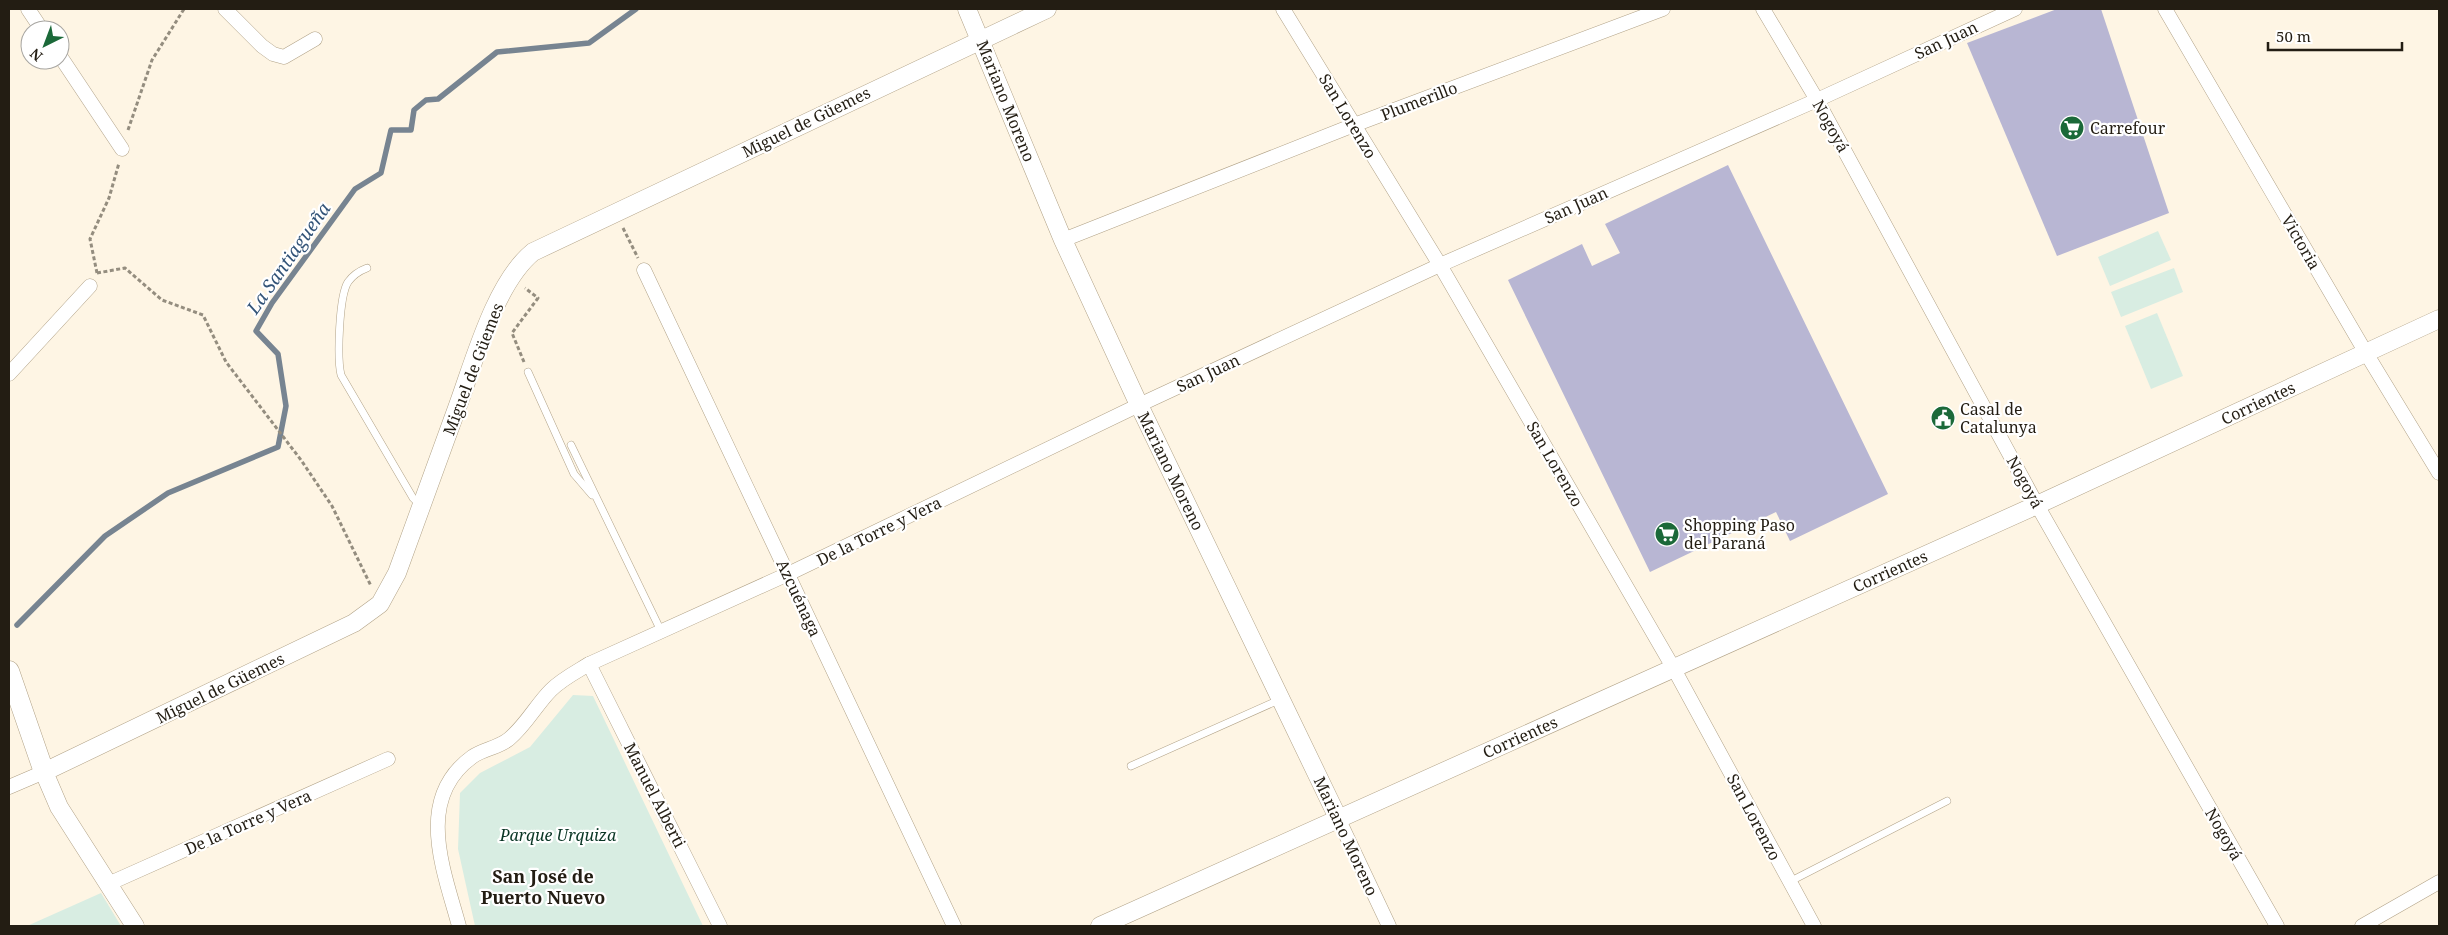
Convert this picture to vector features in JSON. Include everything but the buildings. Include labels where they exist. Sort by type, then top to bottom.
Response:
[{"type":"main road","points":[[9,671],[44,772]]},
{"type":"street","points":[[28,9],[35,20]]},
{"type":"street","points":[[225,9],[273,54],[284,57],[315,39]]},
{"type":"street","name":"Mariano Moreno","points":[[967,9],[981,38],[1063,240],[1139,405],[1388,926]]},
{"type":"street","name":"Miguel de Güemes","points":[[44,772],[354,623],[380,604],[397,572],[490,320],[511,276],[522,261],[533,252],[981,38],[1047,9]]},
{"type":"street","name":"San Lorenzo","points":[[1283,9],[1440,265],[1674,669],[1814,926]]},
{"type":"street","name":"Plumerillo","points":[[1063,240],[1354,125],[1663,9]]},
{"type":"street","name":"Nogoyá","points":[[1763,9],[1817,100],[2037,505],[2277,926]]},
{"type":"street","name":"San Juan","points":[[1139,405],[1440,265],[1817,100],[2015,9]]},
{"type":"street","name":"Victoria","points":[[2165,9],[2366,353],[2439,473]]},
{"type":"street","points":[[69,70],[122,150]]},
{"type":"street","name":"Azcuénaga","points":[[644,270],[954,926]]},
{"type":"street","points":[[9,374],[93,280]]},
{"type":"street","name":"Corrientes","points":[[1100,926],[2037,505],[2439,319]]},
{"type":"street","name":"De la Torre y Vera","points":[[459,926],[438,841],[439,806],[445,788],[471,758],[508,740],[550,691],[562,681],[589,664],[788,574],[1139,405]]},
{"type":"street","name":"Manuel Alberti","points":[[589,664],[720,926]]},
{"type":"street","name":"De la Torre y Vera","points":[[108,884],[388,759]]},
{"type":"street","points":[[9,787],[44,772],[59,807],[135,926]]},
{"type":"street","points":[[2362,926],[2439,882]]},
{"type":"lane","points":[[366,268],[352,277],[343,294],[338,362],[341,375],[413,498],[422,506]]},
{"type":"lane","points":[[528,372],[574,474],[600,503]]},
{"type":"lane","points":[[572,445],[662,631]]},
{"type":"lane","points":[[1131,766],[1281,699]]},
{"type":"lane","points":[[1789,882],[1947,801]]},
{"type":"path","points":[[184,9],[152,60],[122,150],[109,198],[90,239],[93,280],[124,268],[162,300],[203,315],[226,362],[301,460],[332,506],[380,604]]},
{"type":"path","points":[[615,213],[644,270]]},
{"type":"path","points":[[511,276],[538,298],[512,333],[528,372]]},
{"type":"green space","points":[[2158,231],[2171,260],[2110,286],[2098,257]]},
{"type":"green space","points":[[2174,268],[2183,292],[2121,317],[2111,292]]},
{"type":"green space","points":[[2157,313],[2183,376],[2151,389],[2125,326]]},
{"type":"green space","name":"Parque Urquiza","points":[[573,695],[593,696],[703,926],[475,926],[458,849],[460,793],[480,773],[530,747]]},
{"type":"green space","points":[[101,893],[121,926],[27,926]]},
{"type":"waterway","name":"La Santiagueña","points":[[17,625],[105,536],[168,493],[278,447],[286,406],[278,354],[256,331],[272,303],[355,189],[381,173],[391,130],[411,130],[414,110],[426,100],[438,99],[497,52],[589,43],[636,9]]},
{"type":"place","name":"Carrefour","points":[[2072,128]]},
{"type":"place","name":"Casal de Catalunya","points":[[1943,418]]},
{"type":"place","name":"Shopping Paso del Paraná","points":[[1667,534]]},
{"type":"district","name":"San José de Puerto Nuevo","points":[[543,886]]}]
